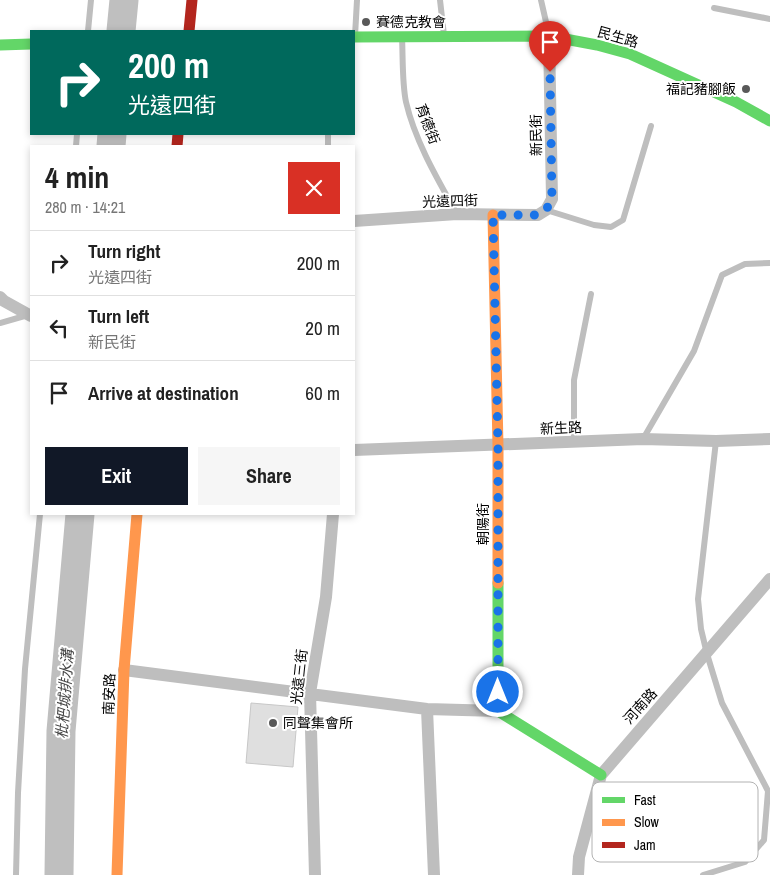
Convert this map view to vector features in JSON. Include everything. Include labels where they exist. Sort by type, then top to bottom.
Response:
[{"type":"street","points":[[189,30],[192,0]]},
{"type":"street","name":"民生路","points":[[355,37],[549,36],[597,45],[630,54],[736,102],[770,121]]},
{"type":"street","name":"新民街","points":[[546,210],[552,199],[549,36]]},
{"type":"street","points":[[0,45],[30,44]]},
{"type":"street","name":"光遠四街","points":[[355,221],[457,214],[538,215],[546,210]]},
{"type":"street","name":"朝陽街","points":[[493,215],[498,446],[498,711]]},
{"type":"street","points":[[0,297],[30,315]]},
{"type":"street","name":"新生路","points":[[355,450],[643,439],[716,441],[770,439]]},
{"type":"street","name":"南安路","points":[[117,875],[124,670],[137,515]]},
{"type":"street","name":"光遠三街","points":[[315,875],[310,693],[326,597],[333,515]]},
{"type":"street","name":"河南路","points":[[599,782],[601,775],[619,752],[707,654],[770,579]]},
{"type":"street","points":[[124,670],[428,709],[498,711],[601,775]]},
{"type":"street","points":[[428,709],[434,875]]},
{"type":"street","name":"河南路","points":[[578,875],[579,857],[592,809]]},
{"type":"lane","points":[[88,30],[91,0]]},
{"type":"lane","points":[[355,30],[357,0]]},
{"type":"lane","points":[[440,0],[445,36]]},
{"type":"lane","name":"新民街","points":[[541,0],[549,36]]},
{"type":"lane","points":[[714,8],[770,19]]},
{"type":"lane","name":"育德街","points":[[402,36],[406,102],[438,181],[457,214]]},
{"type":"lane","points":[[546,210],[594,225],[611,227],[623,220],[652,126]]},
{"type":"lane","points":[[643,439],[694,351],[722,275],[745,264],[770,263]]},
{"type":"lane","points":[[574,442],[574,380],[591,294]]},
{"type":"lane","points":[[0,323],[30,315]]},
{"type":"lane","points":[[716,441],[698,598],[701,629],[722,703],[768,791],[764,840],[758,847]]},
{"type":"lane","points":[[16,875],[18,793],[25,669],[40,515]]},
{"type":"lane","points":[[703,875],[745,862]]},
{"type":"building","name":"同聲集會所","points":[[251,703],[298,707],[293,767],[246,763]]},
{"type":"waterway","name":"枇杷城排水溝","points":[[121,30],[124,0]]},
{"type":"waterway","name":"枇杷城排水溝","points":[[111,145],[112,135]]},
{"type":"waterway","name":"枇杷城排水溝","points":[[59,875],[61,731],[80,515]]},
{"type":"traffic: fast","points":[[355,37],[549,36],[597,45],[630,54],[736,102],[770,121]]},
{"type":"traffic: fast","points":[[0,45],[30,44]]},
{"type":"traffic: fast","points":[[498,583],[498,711],[601,775]]},
{"type":"traffic: slow","points":[[493,215],[498,446],[498,583]]},
{"type":"traffic: slow","points":[[117,875],[124,670],[137,515]]},
{"type":"traffic: jam","points":[[189,30],[192,0]]},
{"type":"traffic: jam","points":[[177,145],[178,135]]},
{"type":"place","name":"賽德克教會","points":[[366,22]]},
{"type":"place","name":"福記豬腳飯","points":[[746,89]]},
{"type":"place","name":"同聲集會所","points":[[273,723]]},
{"type":"route","points":[[498,692],[498,446],[493,215],[538,215],[546,210],[552,199],[550,72]]}]
